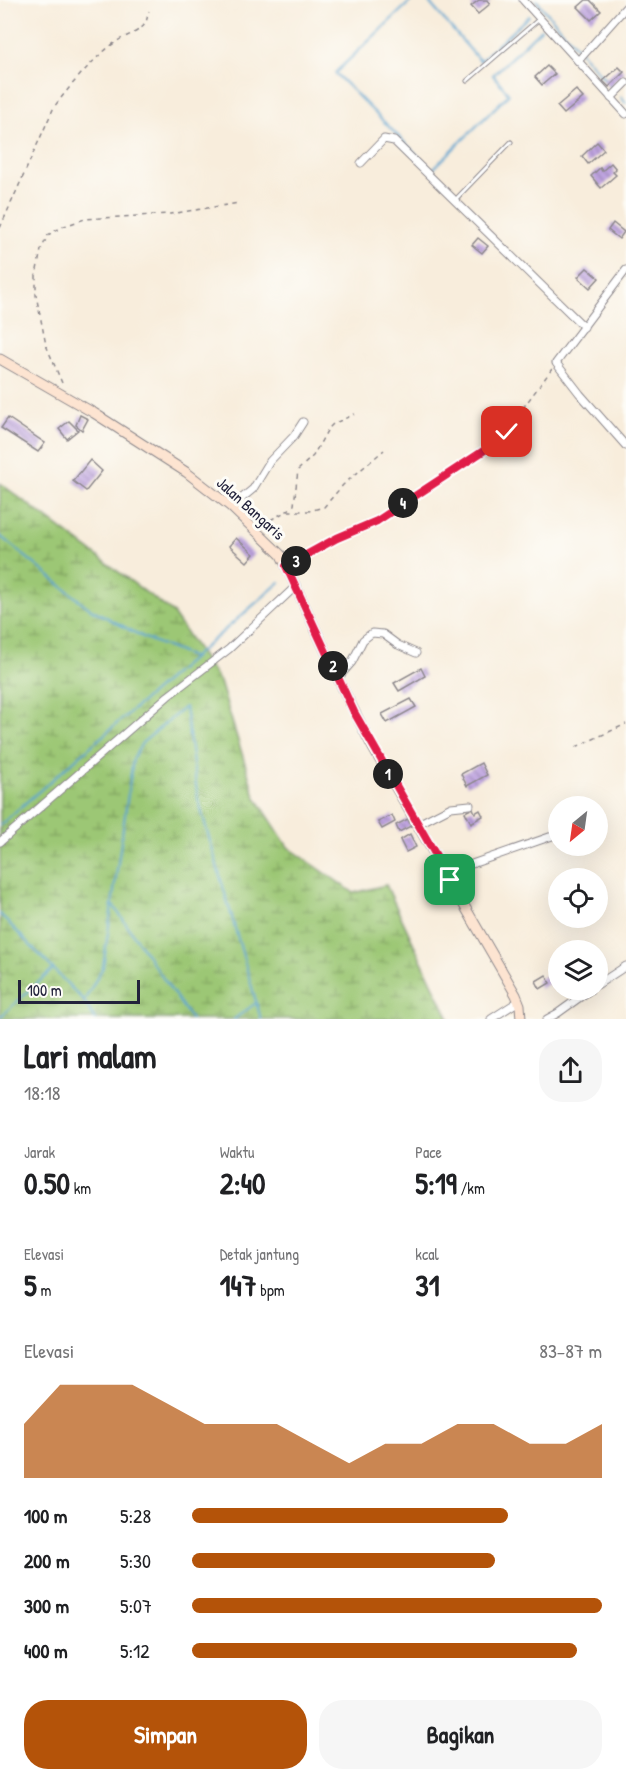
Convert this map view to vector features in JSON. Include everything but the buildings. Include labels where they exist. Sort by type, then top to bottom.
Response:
[{"type":"street","points":[[523,0],[626,114]]},
{"type":"street","points":[[578,61],[626,7]]},
{"type":"street","points":[[611,98],[626,83]]},
{"type":"street","points":[[361,163],[384,139],[391,139],[584,327]]},
{"type":"street","points":[[626,270],[556,363],[626,446]]},
{"type":"street","name":"Jalan Bangaris","points":[[0,359],[62,394],[186,472],[231,507],[281,555],[373,748],[519,1001],[521,1019]]},
{"type":"street","points":[[231,507],[253,489],[270,461],[294,436],[303,422]]},
{"type":"street","points":[[0,842],[168,696],[229,648],[295,587]]},
{"type":"street","points":[[338,678],[352,662],[363,640],[372,633],[383,634],[398,645],[416,653]]},
{"type":"street","points":[[418,824],[451,807],[470,805]]},
{"type":"street","points":[[450,880],[470,865],[548,838]]},
{"type":"street","points":[[608,978],[626,966]]},
{"type":"street","points":[[547,1019],[576,1000]]},
{"type":"street","points":[[491,1019],[519,1001]]},
{"type":"lane","points":[[467,81],[540,18]]},
{"type":"lane","points":[[455,200],[511,142]]},
{"type":"path","points":[[0,228],[54,108],[64,94],[115,42],[141,29],[147,22],[149,11]]},
{"type":"path","points":[[62,394],[61,381],[46,345],[36,295],[36,275],[41,250],[48,235],[64,226],[91,218],[170,214],[238,203]]},
{"type":"path","points":[[286,566],[337,538],[377,521],[500,440],[556,363]]},
{"type":"path","points":[[261,535],[272,519],[294,505],[298,470],[313,456],[328,429],[333,424],[355,414]]},
{"type":"path","points":[[287,511],[309,511],[324,507],[343,485],[384,450]]},
{"type":"path","points":[[576,747],[626,724]]},
{"type":"green space","points":[[0,483],[172,612],[220,682],[255,796],[288,847],[354,893],[386,885],[449,1019],[0,1019]]},
{"type":"waterway","points":[[412,0],[335,73],[432,170],[509,94],[493,75],[541,29]]},
{"type":"waterway","points":[[427,0],[480,61],[529,16]]},
{"type":"waterway","points":[[536,0],[612,88]]},
{"type":"waterway","points":[[621,97],[626,103]]},
{"type":"waterway","points":[[0,536],[89,608],[145,638],[194,658]]},
{"type":"waterway","points":[[0,825],[280,582]]},
{"type":"waterway","points":[[95,1019],[84,1001],[103,967],[133,759],[142,743],[185,707],[198,799],[261,1019]]},
{"type":"waterway","points":[[113,905],[191,1019]]},
{"type":"waterway","points":[[0,914],[84,1001]]},
{"type":"waterway","points":[[0,1017],[53,969]]},
{"type":"waterway","points":[[234,1019],[256,1003]]},
{"type":"route","points":[[450,880],[354,712],[286,566],[337,538],[377,521],[500,440],[507,432]]}]
